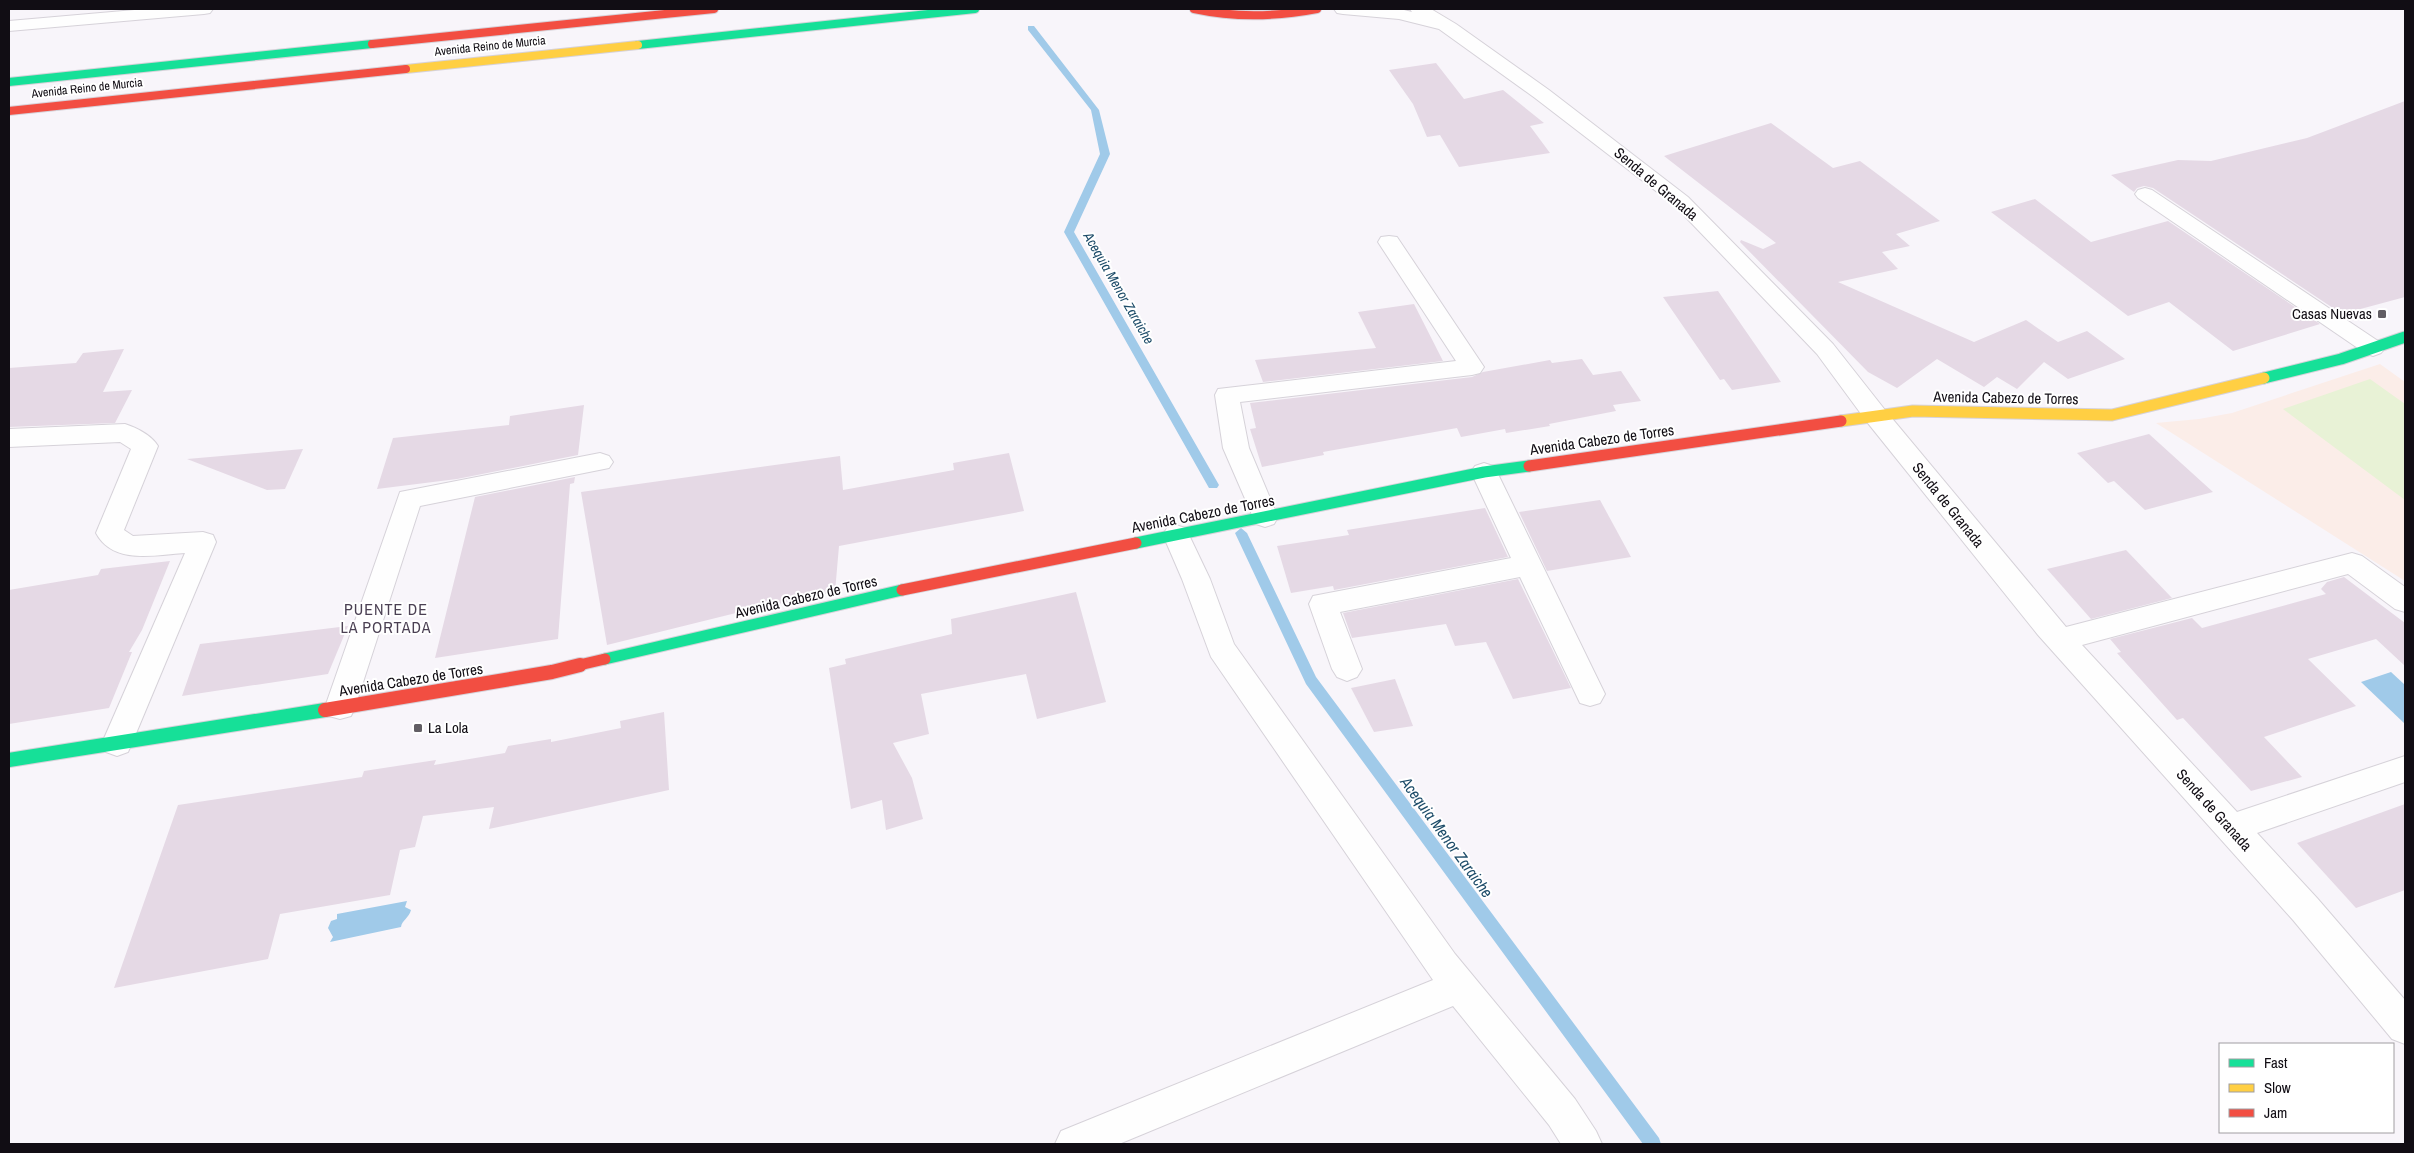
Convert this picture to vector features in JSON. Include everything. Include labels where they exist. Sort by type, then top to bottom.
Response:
[{"type":"street","points":[[9,26],[204,9]]},
{"type":"street","name":"Avenida Reino de Murcia","points":[[9,82],[714,9]]},
{"type":"street","name":"Avenida Reino de Murcia","points":[[9,111],[974,9]]},
{"type":"street","points":[[1194,9],[1246,18],[1286,16],[1317,9]]},
{"type":"street","name":"Senda de Granada","points":[[1342,9],[1400,14],[1450,28]]},
{"type":"street","name":"Senda de Granada","points":[[1419,9],[1450,28],[1542,94],[1680,201],[1825,349],[1876,416],[2060,640],[2304,909],[2405,1027]]},
{"type":"street","points":[[2145,194],[2373,348]]},
{"type":"street","points":[[1265,517],[1236,448],[1227,395],[1472,367],[1389,242]]},
{"type":"street","name":"Avenida Cabezo de Torres","points":[[9,760],[552,672],[855,600],[1484,472],[1876,416],[1930,411],[2112,415],[2341,359],[2405,337]]},
{"type":"street","points":[[9,438],[125,433],[145,446],[109,533],[128,546],[203,542],[117,743]]},
{"type":"street","points":[[340,707],[409,499],[600,462]]},
{"type":"street","points":[[1484,472],[1590,694]]},
{"type":"street","points":[[1176,535],[1196,580],[1221,649],[1408,917],[1460,986],[1562,1112],[1584,1144]]},
{"type":"street","points":[[2060,640],[2352,563],[2405,601]]},
{"type":"street","points":[[1347,669],[1323,604],[1528,565]]},
{"type":"street","points":[[2230,828],[2405,769]]},
{"type":"street","points":[[1074,1144],[1460,986]]},
{"type":"shaded area","points":[[2380,364],[2405,382],[2405,581],[2156,423],[2199,419],[2232,413]]},
{"type":"green space","points":[[2370,379],[2405,404],[2405,500],[2283,409]]},
{"type":"water","points":[[2391,672],[2405,685],[2405,724],[2361,682]]},
{"type":"water","points":[[407,901],[405,907],[411,910],[401,927],[330,942],[333,937],[328,928],[331,921],[337,919],[337,914]]},
{"type":"building","points":[[1436,63],[1464,99],[1503,90],[1544,123],[1530,126],[1550,153],[1459,167],[1440,135],[1427,137],[1413,104],[1389,70]]},
{"type":"building","points":[[2405,101],[2405,297],[2342,314],[2153,188],[2144,186],[2137,188],[2134,192],[2111,175],[2178,160],[2211,161],[2307,138]]},
{"type":"building","points":[[1771,123],[1833,168],[1860,161],[1940,221],[1896,234],[1910,246],[1882,252],[1898,269],[1838,282],[1974,342],[2026,320],[2058,342],[2087,331],[2125,359],[2068,379],[2044,362],[2017,389],[1997,377],[1984,387],[1937,359],[1897,388],[1868,372],[1740,242],[1741,240],[1763,249],[1776,243],[1664,156]]},
{"type":"building","points":[[2035,199],[2091,242],[2168,221],[2320,324],[2233,351],[2169,302],[2128,316],[1991,212]]},
{"type":"building","points":[[1718,291],[1781,382],[1732,390],[1724,379],[1720,380],[1663,297]]},
{"type":"building","points":[[1414,304],[1443,361],[1263,382],[1255,360],[1376,348],[1358,312]]},
{"type":"building","points":[[124,349],[103,392],[132,390],[115,423],[9,427],[9,368],[76,363],[83,353]]},
{"type":"building","points":[[1582,359],[1593,375],[1621,371],[1641,401],[1613,405],[1616,411],[1549,424],[1550,426],[1506,433],[1505,429],[1461,437],[1457,428],[1323,452],[1324,455],[1262,467],[1250,429],[1256,428],[1250,403],[1472,377],[1483,372],[1550,360],[1552,363]]},
{"type":"building","points":[[584,405],[578,455],[457,479],[377,489],[393,438],[509,425],[510,416]]},
{"type":"building","points":[[2149,434],[2213,492],[2145,510],[2114,481],[2108,483],[2077,453]]},
{"type":"building","points":[[303,449],[285,489],[267,490],[187,459]]},
{"type":"building","points":[[1009,453],[1024,511],[839,546],[835,592],[744,611],[607,645],[581,492],[840,456],[843,490],[954,470],[953,463]]},
{"type":"building","points":[[575,477],[574,483],[570,484],[558,639],[435,658],[475,497]]},
{"type":"building","points":[[1600,500],[1631,557],[1547,571],[1519,512]]},
{"type":"building","points":[[1485,508],[1508,557],[1334,590],[1333,586],[1291,593],[1277,546],[1349,535],[1347,530]]},
{"type":"building","points":[[2126,550],[2172,598],[2091,619],[2047,569]]},
{"type":"building","points":[[170,561],[142,630],[129,652],[132,652],[109,708],[9,724],[9,590],[98,575],[101,569]]},
{"type":"building","points":[[2344,577],[2405,623],[2405,666],[2376,639],[2308,659],[2356,706],[2264,737],[2302,777],[2251,791],[2183,718],[2177,720],[2117,653],[2121,652],[2110,639],[2192,618],[2202,628],[2326,594],[2321,589],[2327,582]]},
{"type":"building","points":[[1518,579],[1571,688],[1513,699],[1486,642],[1455,646],[1446,624],[1352,638],[1343,613]]},
{"type":"building","points":[[1076,592],[1106,702],[1037,719],[1026,674],[921,694],[929,734],[893,743],[912,778],[923,819],[886,830],[882,800],[851,809],[829,668],[846,664],[845,659],[952,634],[951,619]]},
{"type":"building","points":[[348,626],[328,674],[182,696],[200,644]]},
{"type":"building","points":[[1395,679],[1413,726],[1374,732],[1351,688]]},
{"type":"building","points":[[664,712],[669,790],[489,829],[494,807],[423,816],[415,847],[400,850],[390,895],[280,914],[268,959],[114,988],[178,805],[362,777],[364,771],[436,760],[434,765],[505,753],[508,746],[551,739],[551,742],[621,728],[620,721]]},
{"type":"building","points":[[2405,804],[2405,890],[2356,908],[2297,843]]},
{"type":"waterway","name":"Acequia Menor Zaraiche","points":[[1031,28],[1095,110],[1105,154],[1069,232],[1213,485]]},
{"type":"waterway","name":"Acequia Menor Zaraiche","points":[[1241,533],[1311,680],[1653,1144]]},
{"type":"traffic: fast","points":[[638,45],[975,9]]},
{"type":"traffic: fast","points":[[9,82],[372,44]]},
{"type":"traffic: fast","points":[[2264,378],[2341,359],[2405,337]]},
{"type":"traffic: fast","points":[[1136,543],[1484,472],[1529,466]]},
{"type":"traffic: fast","points":[[605,659],[902,590]]},
{"type":"traffic: fast","points":[[9,760],[325,710]]},
{"type":"traffic: slow","points":[[406,69],[638,45]]},
{"type":"traffic: slow","points":[[1841,421],[1913,411],[2112,415],[2264,378]]},
{"type":"traffic: jam","points":[[372,44],[714,9]]},
{"type":"traffic: jam","points":[[1194,9],[1240,16],[1271,16],[1317,9]]},
{"type":"traffic: jam","points":[[9,111],[406,69]]},
{"type":"traffic: jam","points":[[1529,466],[1841,421]]},
{"type":"traffic: jam","points":[[902,590],[1136,543]]},
{"type":"traffic: jam","points":[[325,710],[552,672],[605,659]]},
{"type":"place","name":"Casas Nuevas","points":[[2382,314]]},
{"type":"place","name":"La Lola","points":[[418,728]]},
{"type":"district","name":"PUENTE DE LA PORTADA","points":[[386,618]]}]
